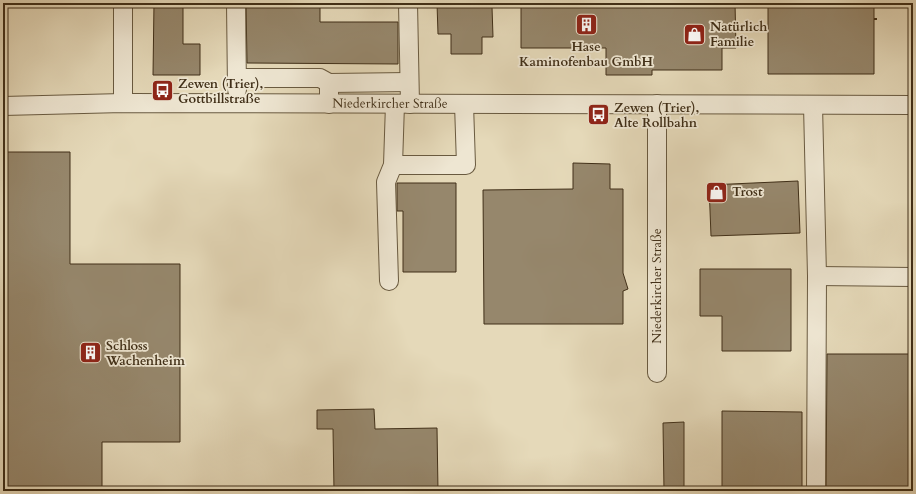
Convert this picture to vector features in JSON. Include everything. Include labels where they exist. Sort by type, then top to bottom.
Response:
[{"type":"street","points":[[123,3],[123,103]]},
{"type":"street","points":[[236,3],[237,104]]},
{"type":"street","points":[[389,281],[386,182],[393,165],[402,104],[409,82],[408,3]]},
{"type":"street","points":[[237,78],[316,78],[329,83],[409,82]]},
{"type":"street","points":[[329,83],[329,104]]},
{"type":"street","name":"Niederkircher Straße","points":[[3,106],[123,103],[913,105]]},
{"type":"street","points":[[393,165],[466,165],[464,104]]},
{"type":"street","name":"Niederkircher Straße","points":[[657,104],[657,373]]},
{"type":"street","points":[[813,105],[817,276],[816,491]]},
{"type":"street","points":[[817,276],[913,277]]},
{"type":"building","points":[[154,3],[183,3],[183,44],[200,44],[200,75],[153,75]]},
{"type":"building","points":[[246,3],[320,3],[320,22],[398,22],[398,64],[247,63]]},
{"type":"building","points":[[437,3],[473,3],[473,7],[492,7],[493,37],[482,37],[482,54],[451,54],[451,34],[438,34]]},
{"type":"building","points":[[521,3],[735,3],[736,48],[722,48],[722,70],[652,70],[652,75],[606,75],[606,48],[521,48]]},
{"type":"building","points":[[768,3],[874,3],[874,74],[768,74]]},
{"type":"building","name":"Schloss Wachenheim","points":[[3,152],[70,152],[70,264],[180,264],[180,442],[102,442],[102,491],[3,491]]},
{"type":"building","points":[[573,163],[610,164],[610,189],[623,189],[623,273],[628,289],[623,291],[623,324],[484,324],[483,190],[573,189]]},
{"type":"building","points":[[798,181],[800,233],[711,236],[709,185]]},
{"type":"building","points":[[397,183],[456,183],[456,272],[403,272],[403,211],[397,211]]},
{"type":"building","points":[[700,269],[791,269],[791,351],[722,351],[722,316],[700,316]]},
{"type":"building","points":[[827,354],[913,354],[913,491],[826,491]]},
{"type":"building","points":[[374,409],[375,429],[437,428],[438,491],[334,491],[333,429],[317,429],[317,410]]},
{"type":"building","points":[[722,411],[802,412],[802,491],[722,491]]},
{"type":"building","points":[[684,422],[684,491],[664,491],[663,423]]},
{"type":"place","name":"Hase Kaminofenbau GmbH","points":[[586,25]]},
{"type":"place","name":"Natürlich Familie","points":[[695,34]]},
{"type":"place","name":"Zewen (Trier), Gottbillstraße","points":[[162,91]]},
{"type":"place","name":"Zewen (Trier), Alte Rollbahn","points":[[598,115]]},
{"type":"place","name":"Trost","points":[[717,192]]},
{"type":"place","name":"Schloss Wachenheim","points":[[91,353]]}]
